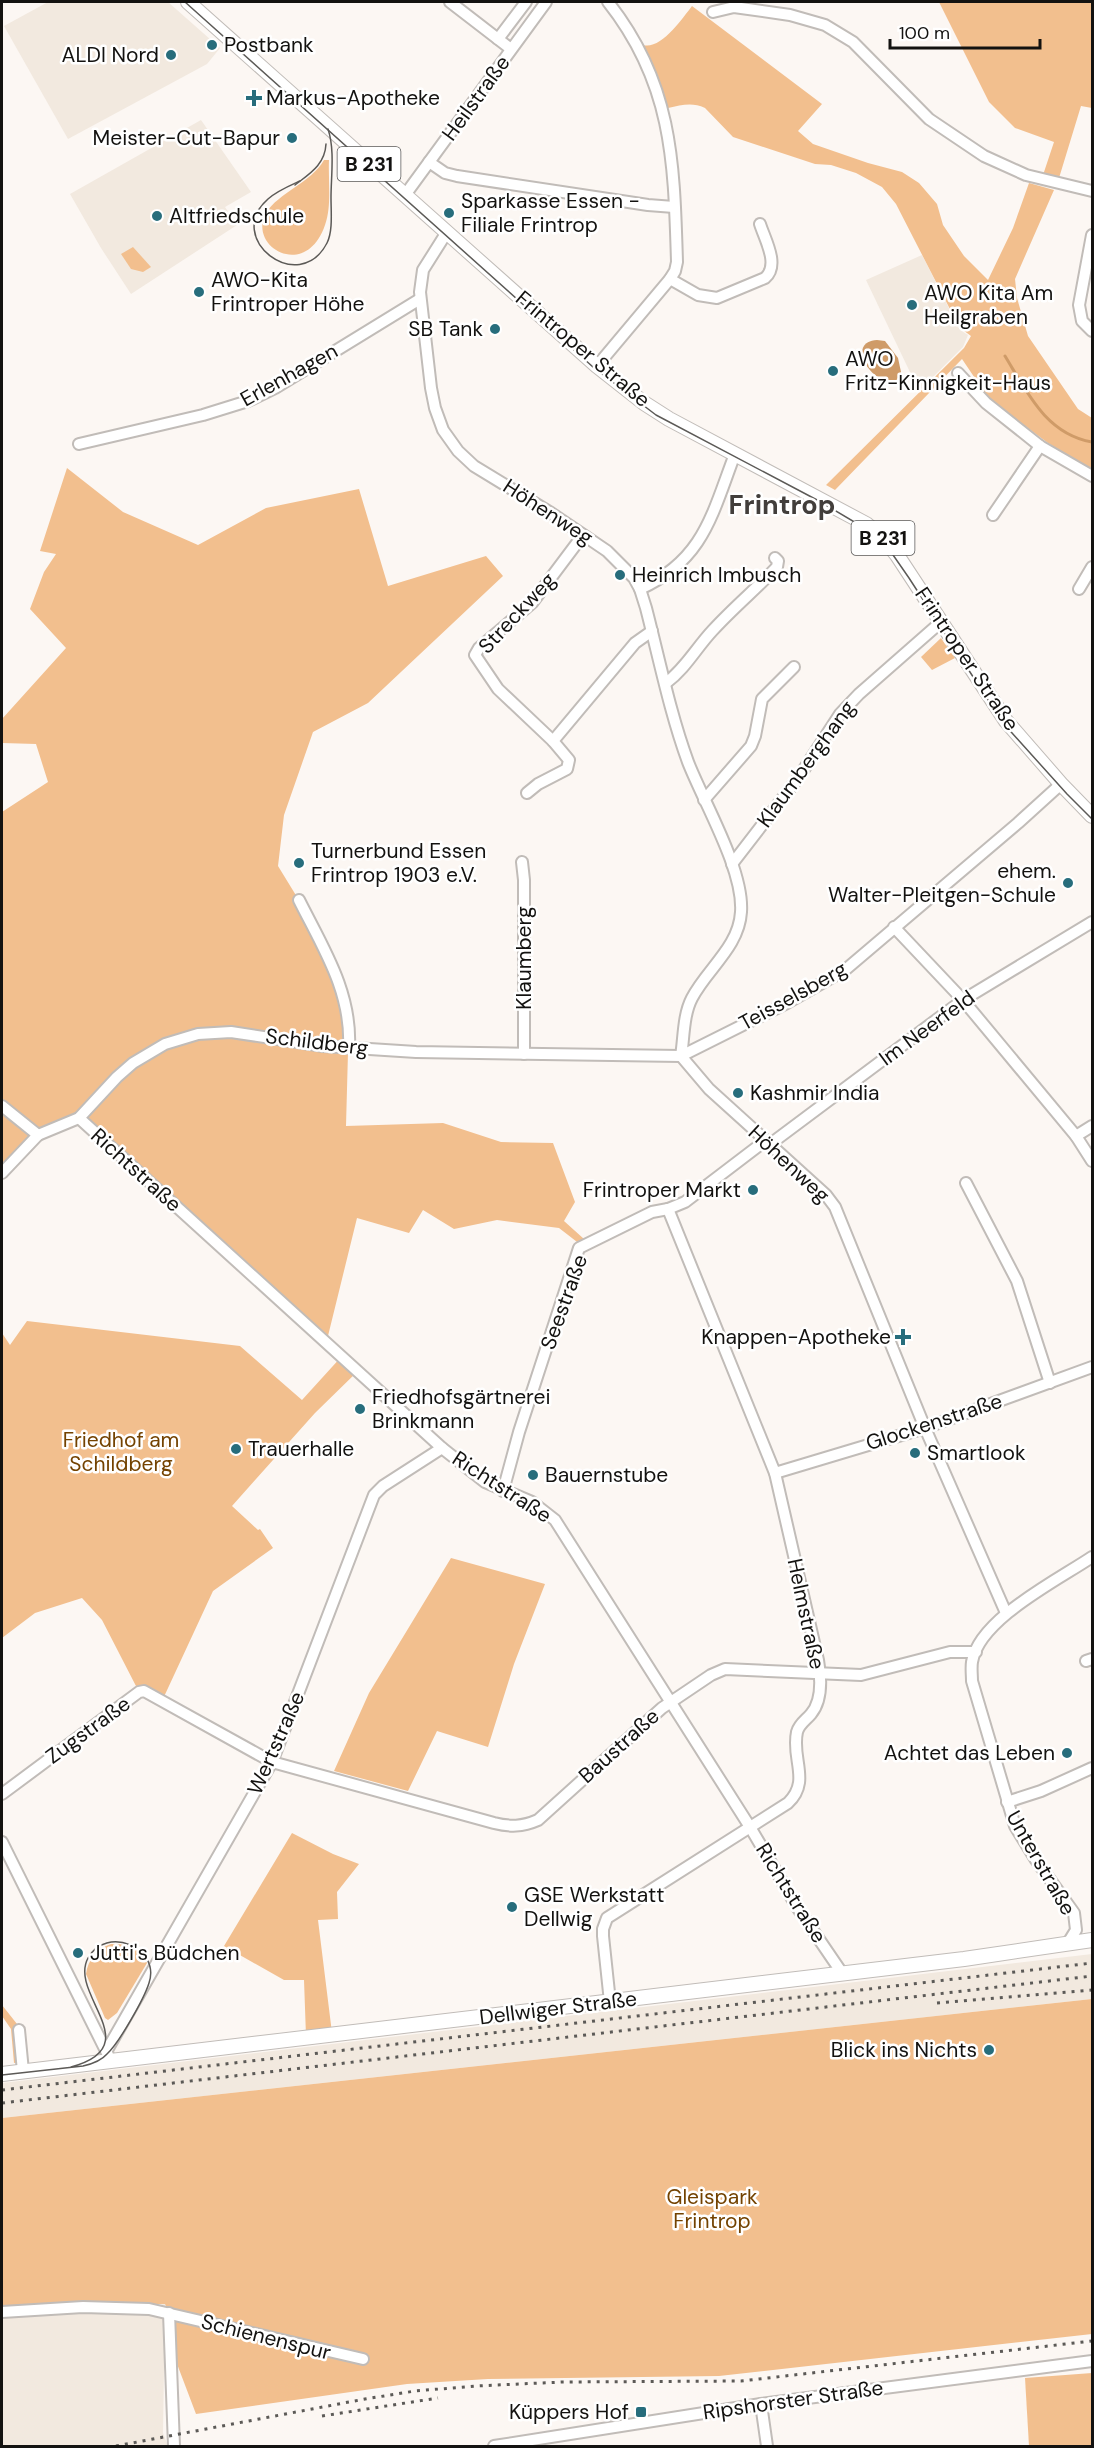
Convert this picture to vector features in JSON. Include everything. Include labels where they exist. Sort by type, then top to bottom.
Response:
[{"type":"main road","name":"Frintroper Straße","points":[[188,2],[597,366],[644,403],[852,515],[878,533],[897,555],[1006,721],[1092,816]]},
{"type":"main road","name":"Dellwiger Straße","points":[[2,2074],[108,2056],[610,2002],[964,1959],[1092,1940]]},
{"type":"street","points":[[450,2],[511,49]]},
{"type":"street","name":"Heilstraße","points":[[498,39],[526,2]]},
{"type":"street","name":"Heilstraße","points":[[405,195],[546,2]]},
{"type":"street","points":[[597,366],[670,279],[677,262],[672,151],[658,94],[642,54],[608,2]]},
{"type":"street","points":[[713,12],[734,7],[790,15],[825,26],[853,42],[929,119],[984,156],[1026,176],[1092,191]]},
{"type":"street","points":[[429,162],[457,176],[674,207]]},
{"type":"street","points":[[670,279],[699,295],[717,298],[765,278],[771,272],[773,264],[760,224]]},
{"type":"street","name":"Höhenweg","points":[[447,232],[423,270],[420,299],[433,401],[441,425],[447,437],[474,466],[583,535],[616,559],[634,578],[640,589],[682,743],[732,864],[740,893],[740,921],[731,943],[692,997],[688,1007],[681,1056],[709,1089],[826,1195],[835,1207],[926,1428],[1006,1613]]},
{"type":"street","points":[[1092,235],[1079,305],[1082,321],[1092,330]]},
{"type":"street","name":"Erlenhagen","points":[[79,444],[203,415],[248,401],[282,383],[420,299]]},
{"type":"street","points":[[958,373],[986,403],[1040,446],[1092,476]]},
{"type":"street","points":[[993,515],[1040,446]]},
{"type":"street","points":[[640,589],[682,562],[698,544],[735,454]]},
{"type":"street","name":"Streckweg","points":[[526,793],[562,772],[569,765],[567,755],[498,689],[475,655],[479,648],[532,603],[583,535]]},
{"type":"street","points":[[666,683],[685,667],[706,637],[723,619],[777,567],[778,561],[775,558]]},
{"type":"street","points":[[1079,589],[1092,567]]},
{"type":"street","name":"Klaumberghang","points":[[732,864],[799,777],[840,714],[859,694],[941,622]]},
{"type":"street","points":[[553,741],[635,643],[652,631]]},
{"type":"street","points":[[704,800],[751,746],[762,699],[794,667]]},
{"type":"street","name":"Teisselsberg","points":[[681,1056],[787,1003],[845,970],[1061,784]]},
{"type":"street","name":"Klaumberg","points":[[522,862],[524,880],[524,1054]]},
{"type":"street","points":[[299,900],[340,980],[350,1030],[349,1048]]},
{"type":"street","name":"Im Neerfeld","points":[[767,1143],[963,1000],[1092,922]]},
{"type":"street","points":[[894,927],[963,1000],[1076,1136],[1092,1161]]},
{"type":"street","name":"Schildberg","points":[[2,1173],[38,1135],[79,1118],[133,1063],[165,1044],[198,1034],[231,1032],[323,1046],[416,1052],[681,1056]]},
{"type":"street","points":[[2,1106],[38,1135]]},
{"type":"street","name":"Richtstraße","points":[[79,1118],[442,1448],[467,1469],[503,1491],[531,1502],[555,1520],[750,1827],[797,1907],[842,1973]]},
{"type":"street","points":[[1076,1136],[1092,1126]]},
{"type":"street","name":"Seestraße","points":[[503,1491],[522,1422],[579,1248],[652,1212],[685,1202],[767,1143]]},
{"type":"street","points":[[966,1183],[1017,1281],[1050,1383]]},
{"type":"street","name":"Helmstraße","points":[[610,2002],[603,1936],[607,1918],[788,1803],[796,1795],[799,1777],[796,1734],[798,1727],[813,1712],[819,1697],[821,1673],[775,1473],[668,1209]]},
{"type":"street","name":"Glockenstraße","points":[[775,1473],[926,1428],[1092,1367]]},
{"type":"street","name":"Wertstraße","points":[[108,2056],[272,1762],[374,1494],[442,1448]]},
{"type":"street","name":"Unterstraße","points":[[1068,1943],[1076,1930],[1074,1913],[1025,1844],[1015,1826],[972,1681],[972,1662],[985,1635],[1006,1613],[1092,1557]]},
{"type":"street","name":"Baustraße","points":[[272,1762],[510,1827],[525,1825],[537,1820],[670,1702],[711,1675],[733,1668],[872,1674],[950,1652],[976,1652]]},
{"type":"street","name":"Zugstraße","points":[[2,1794],[141,1691],[272,1762]]},
{"type":"street","points":[[1007,1802],[1041,1791],[1092,1768]]},
{"type":"street","points":[[2,1842],[108,2056]]},
{"type":"street","points":[[19,2030],[23,2071]]},
{"type":"street","points":[[2,2312],[119,2307],[170,2313],[174,2446]]},
{"type":"street","name":"Schienenspur","points":[[170,2313],[363,2360]]},
{"type":"street","name":"Ripshorster Straße","points":[[494,2446],[760,2404],[1092,2361]]},
{"type":"street","points":[[760,2404],[767,2446]]},
{"type":"shaded area","points":[[48,2],[168,2],[220,48],[207,64],[68,139],[4,26]]},
{"type":"shaded area","name":"Altfriedschule","points":[[201,120],[251,192],[225,207],[237,225],[131,294],[70,194]]},
{"type":"shaded area","name":"AWO Kita Am Heilgraben","points":[[922,255],[960,330],[968,335],[963,347],[919,391],[866,280]]},
{"type":"shaded area","points":[[877,340],[885,341],[898,358],[901,372],[896,381],[887,381],[878,377],[865,363],[862,355],[863,348],[868,343]]},
{"type":"shaded area","points":[[1092,1954],[1092,1999],[2,2118],[2,2083]]},
{"type":"shaded area","points":[[165,2304],[163,2433],[168,2446],[2,2446],[2,2314]]},
{"type":"green space","points":[[939,2],[1092,2],[1092,108],[1081,106],[1059,178],[1043,175],[1054,142],[1015,128],[989,102]]},
{"type":"green space","points":[[692,6],[822,104],[798,131],[813,144],[902,172],[919,183],[937,204],[943,225],[964,256],[988,280],[1013,228],[1029,183],[1054,190],[1015,279],[1017,298],[1028,336],[1078,409],[1092,418],[1092,470],[1048,443],[989,399],[962,359],[835,490],[826,485],[964,348],[971,336],[959,327],[896,204],[882,187],[856,173],[831,165],[815,164],[733,137],[705,108],[700,106],[687,105],[668,108],[657,74],[643,45],[657,43],[664,38]]},
{"type":"green space","points":[[324,160],[329,160],[329,201],[325,225],[316,242],[305,252],[293,255],[281,253],[271,247],[265,237],[262,226],[266,213],[278,199],[312,175]]},
{"type":"green space","points":[[133,247],[151,267],[143,272],[131,269],[121,254]]},
{"type":"green space","points":[[67,468],[123,512],[198,545],[266,508],[359,489],[388,586],[486,556],[503,576],[368,703],[313,732],[284,815],[278,866],[297,897],[340,983],[348,1052],[346,1126],[443,1123],[501,1142],[553,1143],[575,1202],[564,1221],[584,1239],[581,1245],[559,1228],[497,1220],[454,1229],[423,1210],[409,1233],[357,1218],[327,1340],[78,1111],[38,1137],[2,1106],[2,812],[48,782],[36,744],[2,743],[2,719],[66,648],[30,609],[44,572],[56,554],[40,551]]},
{"type":"green space","points":[[941,638],[955,658],[932,670],[921,657]]},
{"type":"green space","points":[[2,1111],[36,1139],[2,1171]]},
{"type":"green space","name":"Friedhof am Schildberg","points":[[27,1321],[240,1346],[302,1400],[342,1356],[359,1370],[315,1413],[232,1506],[258,1530],[260,1529],[273,1548],[213,1591],[162,1701],[137,1688],[102,1620],[82,1598],[35,1613],[2,1638],[2,1333],[10,1345]]},
{"type":"green space","points":[[451,1558],[545,1584],[514,1664],[488,1747],[437,1731],[408,1791],[334,1771],[369,1693]]},
{"type":"green space","points":[[292,1833],[333,1854],[359,1864],[337,1892],[338,1919],[318,1920],[332,2033],[306,2036],[304,1980],[284,1980],[224,1946]]},
{"type":"green space","points":[[111,1944],[122,1944],[137,1950],[147,1963],[117,2013],[108,2020],[105,2018],[86,1974],[94,1955]]},
{"type":"green space","name":"Gleispark Frintrop","points":[[1092,1999],[1092,2334],[719,2376],[488,2379],[407,2384],[196,2414],[174,2356],[175,2330],[165,2304],[2,2309],[2,2118]]},
{"type":"green space","points":[[2,2005],[17,2024],[20,2062],[14,2063],[11,2029],[2,2016]]},
{"type":"green space","points":[[1092,2373],[1092,2446],[1029,2446],[1025,2378]]},
{"type":"waterway","points":[[1005,356],[1030,397],[1050,421],[1062,430],[1092,442]]},
{"type":"tram line","points":[[185,2],[593,367],[656,415],[819,501],[873,533],[891,552],[909,578],[1003,723],[1092,819]]},
{"type":"tram line","points":[[300,181],[272,196],[256,214],[254,230],[260,244],[270,256],[284,263],[300,264],[315,258],[329,238],[332,163],[328,129]]},
{"type":"tram line","points":[[295,185],[311,173],[323,158],[326,144]]},
{"type":"tram line","points":[[2,2075],[83,2066],[105,2056],[131,2020],[149,1983],[151,1970],[147,1959],[130,1945],[118,1942],[107,1943],[96,1948],[88,1958],[85,1972],[88,1988],[105,2033],[104,2046],[93,2058],[71,2067]]},
{"type":"railway","points":[[2,2090],[1092,1963]]},
{"type":"railway","points":[[2,2103],[1092,1976]]},
{"type":"railway","points":[[937,2003],[1092,1990]]},
{"type":"railway","points":[[116,2446],[415,2391],[563,2382],[741,2381],[1092,2341]]},
{"type":"railway","points":[[322,2416],[438,2398]]},
{"type":"place","name":"Postbank","points":[[212,45]]},
{"type":"place","name":"ALDI Nord","points":[[171,55]]},
{"type":"place","name":"Markus-Apotheke","points":[[254,98]]},
{"type":"place","name":"Meister-Cut-Bapur","points":[[292,138]]},
{"type":"place","name":"Sparkasse Essen - Filiale Frintrop","points":[[449,213]]},
{"type":"place","name":"Altfriedschule","points":[[157,216]]},
{"type":"place","name":"AWO-Kita Frintroper Höhe","points":[[199,292]]},
{"type":"place","name":"AWO Kita Am Heilgraben","points":[[912,305]]},
{"type":"place","name":"SB Tank","points":[[495,329]]},
{"type":"place","name":"AWO Fritz-Kinnigkeit-Haus","points":[[833,371]]},
{"type":"place","name":"Heinrich Imbusch","points":[[620,575]]},
{"type":"place","name":"Turnerbund Essen Frintrop 1903 e.V.","points":[[299,863]]},
{"type":"place","name":"ehem. Walter-Pleitgen-Schule","points":[[1068,883]]},
{"type":"place","name":"Kashmir India","points":[[738,1093]]},
{"type":"place","name":"Frintroper Markt","points":[[753,1190]]},
{"type":"place","name":"Knappen-Apotheke","points":[[903,1337]]},
{"type":"place","name":"Friedhofsgärtnerei Brinkmann","points":[[360,1409]]},
{"type":"place","name":"Trauerhalle","points":[[236,1449]]},
{"type":"place","name":"Smartlook","points":[[915,1453]]},
{"type":"place","name":"Bauernstube","points":[[533,1475]]},
{"type":"place","name":"Achtet das Leben","points":[[1067,1753]]},
{"type":"place","name":"GSE Werkstatt Dellwig","points":[[512,1907]]},
{"type":"place","name":"Jutti's Büdchen","points":[[78,1953]]},
{"type":"place","name":"Blick ins Nichts","points":[[989,2050]]},
{"type":"place","name":"Küppers Hof","points":[[641,2412]]},
{"type":"district","name":"Frintrop","points":[[782,505]]}]
